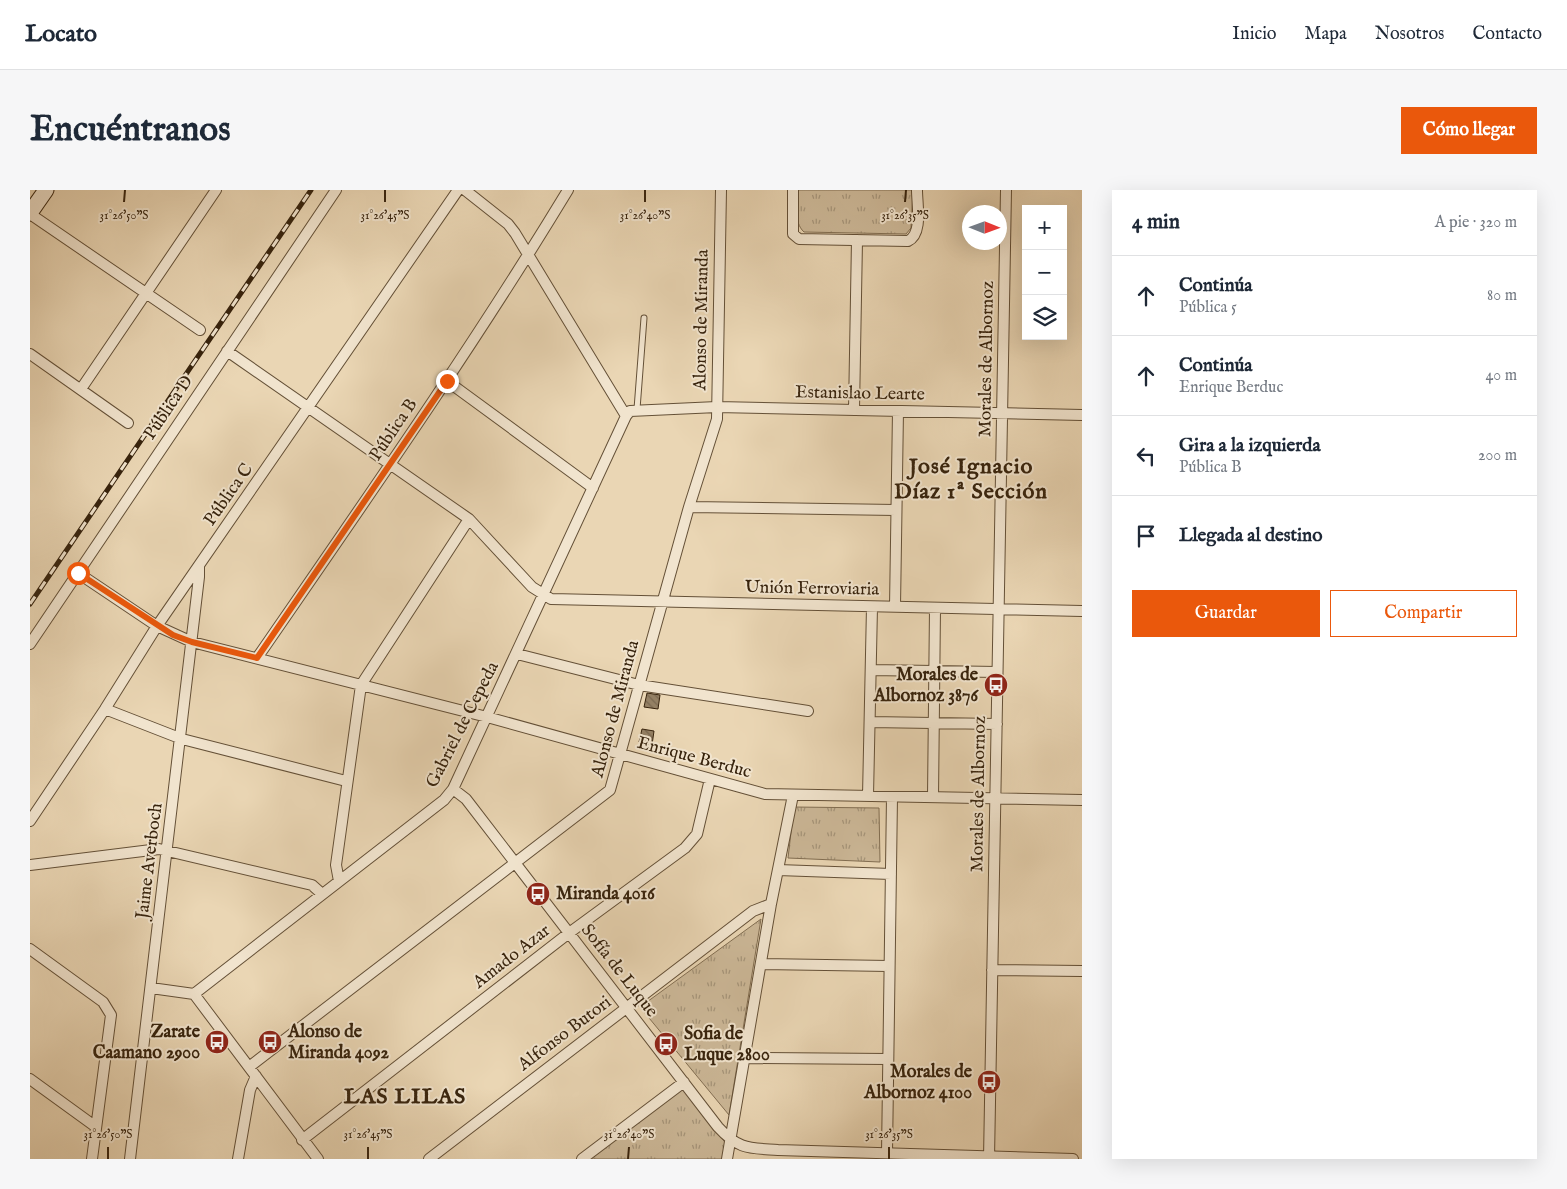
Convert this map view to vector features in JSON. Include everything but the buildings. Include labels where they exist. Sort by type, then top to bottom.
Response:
[{"type":"main road","points":[[30,213],[46,190]]},
{"type":"street","points":[[81,389],[216,190]]},
{"type":"street","name":"Pública D","points":[[30,644],[336,190]]},
{"type":"street","name":"Pública C","points":[[30,821],[105,709],[157,626],[458,190]]},
{"type":"street","points":[[465,190],[508,224],[626,416],[637,409]]},
{"type":"street","name":"Pública B","points":[[257,658],[447,381],[528,257],[568,190]]},
{"type":"street","name":"Alonso de Miranda","points":[[249,1067],[606,794],[614,783],[639,685],[689,507],[717,419],[721,190]]},
{"type":"street","points":[[794,190],[795,238],[908,241],[914,238],[917,232],[917,190]]},
{"type":"street","name":"Morales de Albornoz","points":[[989,1157],[1006,190]]},
{"type":"street","points":[[30,213],[200,330]]},
{"type":"street","points":[[854,410],[856,240]]},
{"type":"street","points":[[227,350],[469,519],[532,587],[542,595]]},
{"type":"street","points":[[30,354],[128,423]]},
{"type":"street","points":[[447,381],[593,488]]},
{"type":"street","name":"Estanislao Learte","points":[[637,409],[717,408],[1082,415]]},
{"type":"street","points":[[895,607],[898,411]]},
{"type":"street","name":"Gabriel de Cepeda","points":[[194,994],[444,800],[453,789],[626,416]]},
{"type":"street","points":[[689,507],[896,510]]},
{"type":"street","points":[[339,881],[336,865],[346,781],[361,685],[469,519]]},
{"type":"street","name":"Jaime Averboch","points":[[130,1159],[182,740],[199,566]]},
{"type":"street","name":"Enrique Berduc","points":[[78,573],[157,626],[192,642],[487,717],[765,794],[1082,800]]},
{"type":"street","name":"Unión Ferroviaria","points":[[542,595],[562,600],[662,603],[1082,611]]},
{"type":"street","points":[[868,796],[872,607]]},
{"type":"street","points":[[933,797],[935,608]]},
{"type":"street","points":[[517,654],[639,685],[808,711]]},
{"type":"street","points":[[871,670],[998,672]]},
{"type":"street","points":[[105,709],[182,740],[346,781]]},
{"type":"street","points":[[870,722],[996,724]]},
{"type":"street","name":"Amado Azar","points":[[302,1140],[569,933],[691,842],[700,824],[710,779]]},
{"type":"street","name":"Sofía de Luque","points":[[453,789],[466,799],[730,1140]]},
{"type":"street","points":[[727,1159],[793,795]]},
{"type":"street","points":[[886,1153],[892,797]]},
{"type":"street","points":[[30,865],[146,850],[168,851],[312,885],[322,894]]},
{"type":"street","points":[[778,870],[891,874]]},
{"type":"street","name":"Alfonso Butori","points":[[429,1159],[753,911],[772,904]]},
{"type":"street","points":[[30,949],[103,1002],[111,1016],[92,1159]]},
{"type":"street","points":[[761,964],[889,966]]},
{"type":"street","points":[[992,970],[1082,972]]},
{"type":"street","points":[[151,988],[194,994],[318,1159]]},
{"type":"street","points":[[745,1058],[888,1059]]},
{"type":"street","points":[[238,1159],[250,1090],[256,1076]]},
{"type":"street","points":[[30,1079],[96,1127]]},
{"type":"street","points":[[582,1159],[684,1082]]},
{"type":"street","points":[[730,1140],[744,1148],[778,1154],[886,1153],[1073,1159]]},
{"type":"lane","points":[[637,409],[644,318]]},
{"type":"green space","points":[[798,190],[913,190],[911,228],[906,234],[804,232],[797,218]]},
{"type":"green space","points":[[794,807],[879,808],[880,862],[788,858]]},
{"type":"green space","points":[[761,919],[729,1115],[640,1007]]},
{"type":"green space","points":[[684,1088],[727,1145],[725,1159],[590,1159]]},
{"type":"railway","points":[[30,604],[311,190]]},
{"type":"place","name":"Morales de Albornoz 3876","points":[[996,685]]},
{"type":"place","name":"Miranda 4016","points":[[538,894]]},
{"type":"place","name":"Zarate Caamano 2900","points":[[217,1042]]},
{"type":"place","name":"Alonso de Miranda 4092","points":[[270,1042]]},
{"type":"place","name":"Sofia de Luque 2800","points":[[666,1044]]},
{"type":"place","name":"Morales de Albornoz 4100","points":[[989,1082]]},
{"type":"district","name":"José Ignacio Díaz 1ª Sección","points":[[971,480]]},
{"type":"district","name":"LAS LILAS","points":[[405,1097]]},
{"type":"route","points":[[78,573],[173,635],[192,642],[257,658],[447,381]]}]
